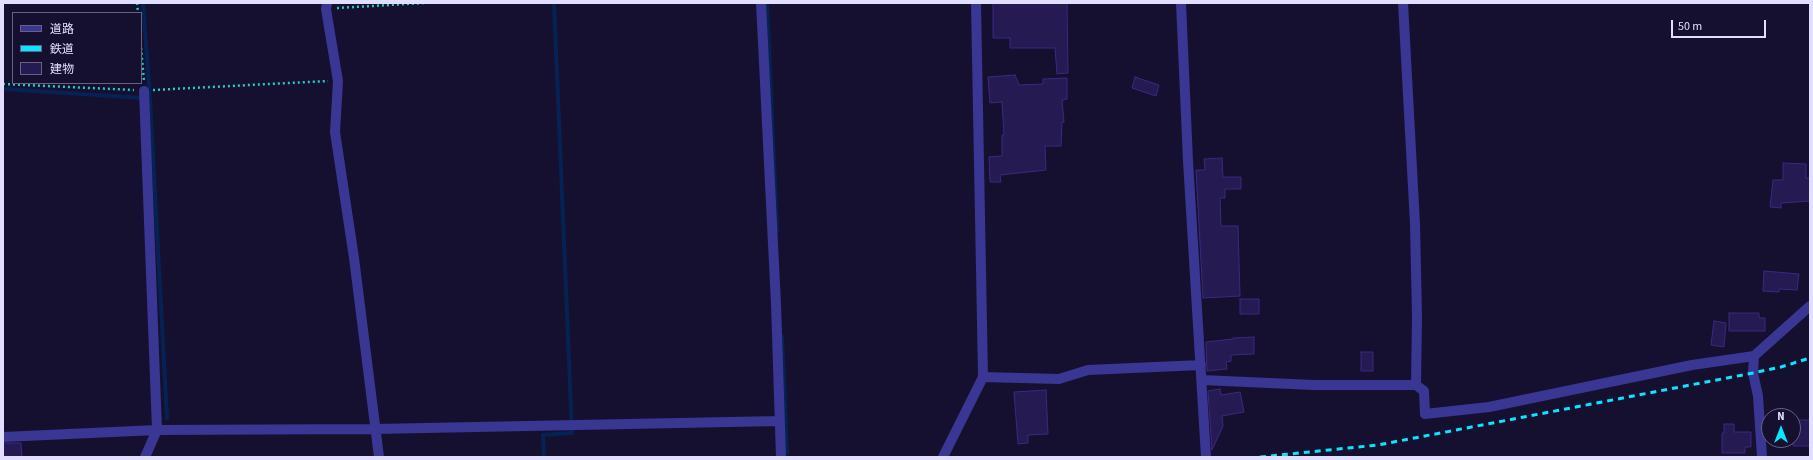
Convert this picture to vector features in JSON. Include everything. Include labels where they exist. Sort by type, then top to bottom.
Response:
[{"type":"street","points":[[761,3],[781,457]]},
{"type":"street","points":[[943,457],[983,377],[976,3]]},
{"type":"street","points":[[1181,3],[1188,161],[1206,457]]},
{"type":"street","points":[[1403,3],[1415,224],[1417,317],[1416,385]]},
{"type":"street","points":[[326,6],[338,81],[335,132],[378,457]]},
{"type":"street","points":[[144,91],[158,430],[145,457]]},
{"type":"street","points":[[1202,380],[1313,384],[1416,385],[1424,391],[1425,414],[1488,407],[1692,365],[1754,356],[1810,306]]},
{"type":"street","points":[[1754,356],[1753,373],[1758,396],[1762,457]]},
{"type":"street","points":[[983,377],[1059,379],[1088,370],[1201,366]]},
{"type":"street","points":[[3,437],[158,430],[375,429],[780,421]]},
{"type":"path","points":[[326,6],[424,3]]},
{"type":"path","points":[[142,62],[144,91]]},
{"type":"path","points":[[3,84],[144,91],[338,81]]},
{"type":"building","points":[[993,3],[1067,3],[1068,73],[1057,74],[1055,48],[1010,48],[1010,38],[993,38]]},
{"type":"building","points":[[1015,75],[1019,85],[1043,84],[1043,79],[1067,78],[1067,99],[1062,100],[1064,122],[1062,122],[1061,146],[1045,146],[1046,170],[1000,175],[1001,182],[990,182],[989,157],[1002,156],[1002,135],[1004,135],[1002,102],[990,103],[988,77]]},
{"type":"building","points":[[1135,77],[1159,85],[1156,96],[1132,88]]},
{"type":"building","points":[[1222,158],[1223,177],[1241,177],[1241,189],[1225,189],[1225,198],[1220,198],[1221,226],[1238,226],[1240,296],[1203,298],[1196,170],[1205,170],[1204,159]]},
{"type":"building","points":[[1783,163],[1806,164],[1806,178],[1810,178],[1810,201],[1781,203],[1781,208],[1770,207],[1773,180],[1783,180]]},
{"type":"building","points":[[1764,271],[1799,274],[1797,290],[1779,289],[1779,292],[1763,291]]},
{"type":"building","points":[[1240,299],[1259,299],[1259,314],[1240,314]]},
{"type":"building","points":[[1729,313],[1759,313],[1759,318],[1765,318],[1765,331],[1729,331]]},
{"type":"building","points":[[1714,321],[1726,323],[1724,347],[1711,345]]},
{"type":"building","points":[[1254,337],[1254,354],[1231,355],[1231,361],[1226,362],[1227,369],[1207,371],[1206,342]]},
{"type":"building","points":[[1361,352],[1373,352],[1373,371],[1361,371]]},
{"type":"building","points":[[1220,389],[1221,395],[1240,392],[1244,412],[1222,416],[1223,426],[1212,450],[1208,391]]},
{"type":"building","points":[[1046,390],[1048,434],[1028,435],[1028,443],[1018,444],[1014,392]]},
{"type":"building","points":[[1801,420],[1810,420],[1810,446],[1801,446]]},
{"type":"building","points":[[1724,424],[1734,424],[1734,432],[1751,432],[1751,447],[1745,447],[1745,453],[1722,453],[1722,433],[1724,433]]},
{"type":"building","points":[[3,443],[21,443],[22,457],[3,457]]},
{"type":"waterway","points":[[143,3],[150,99],[167,418]]},
{"type":"waterway","points":[[544,457],[543,435],[572,433],[554,3]]},
{"type":"waterway","points":[[767,3],[777,231]]},
{"type":"waterway","points":[[3,89],[144,98]]},
{"type":"waterway","points":[[782,336],[787,453]]},
{"type":"railway","points":[[1260,457],[1378,445],[1753,373],[1781,367],[1810,358]]}]
